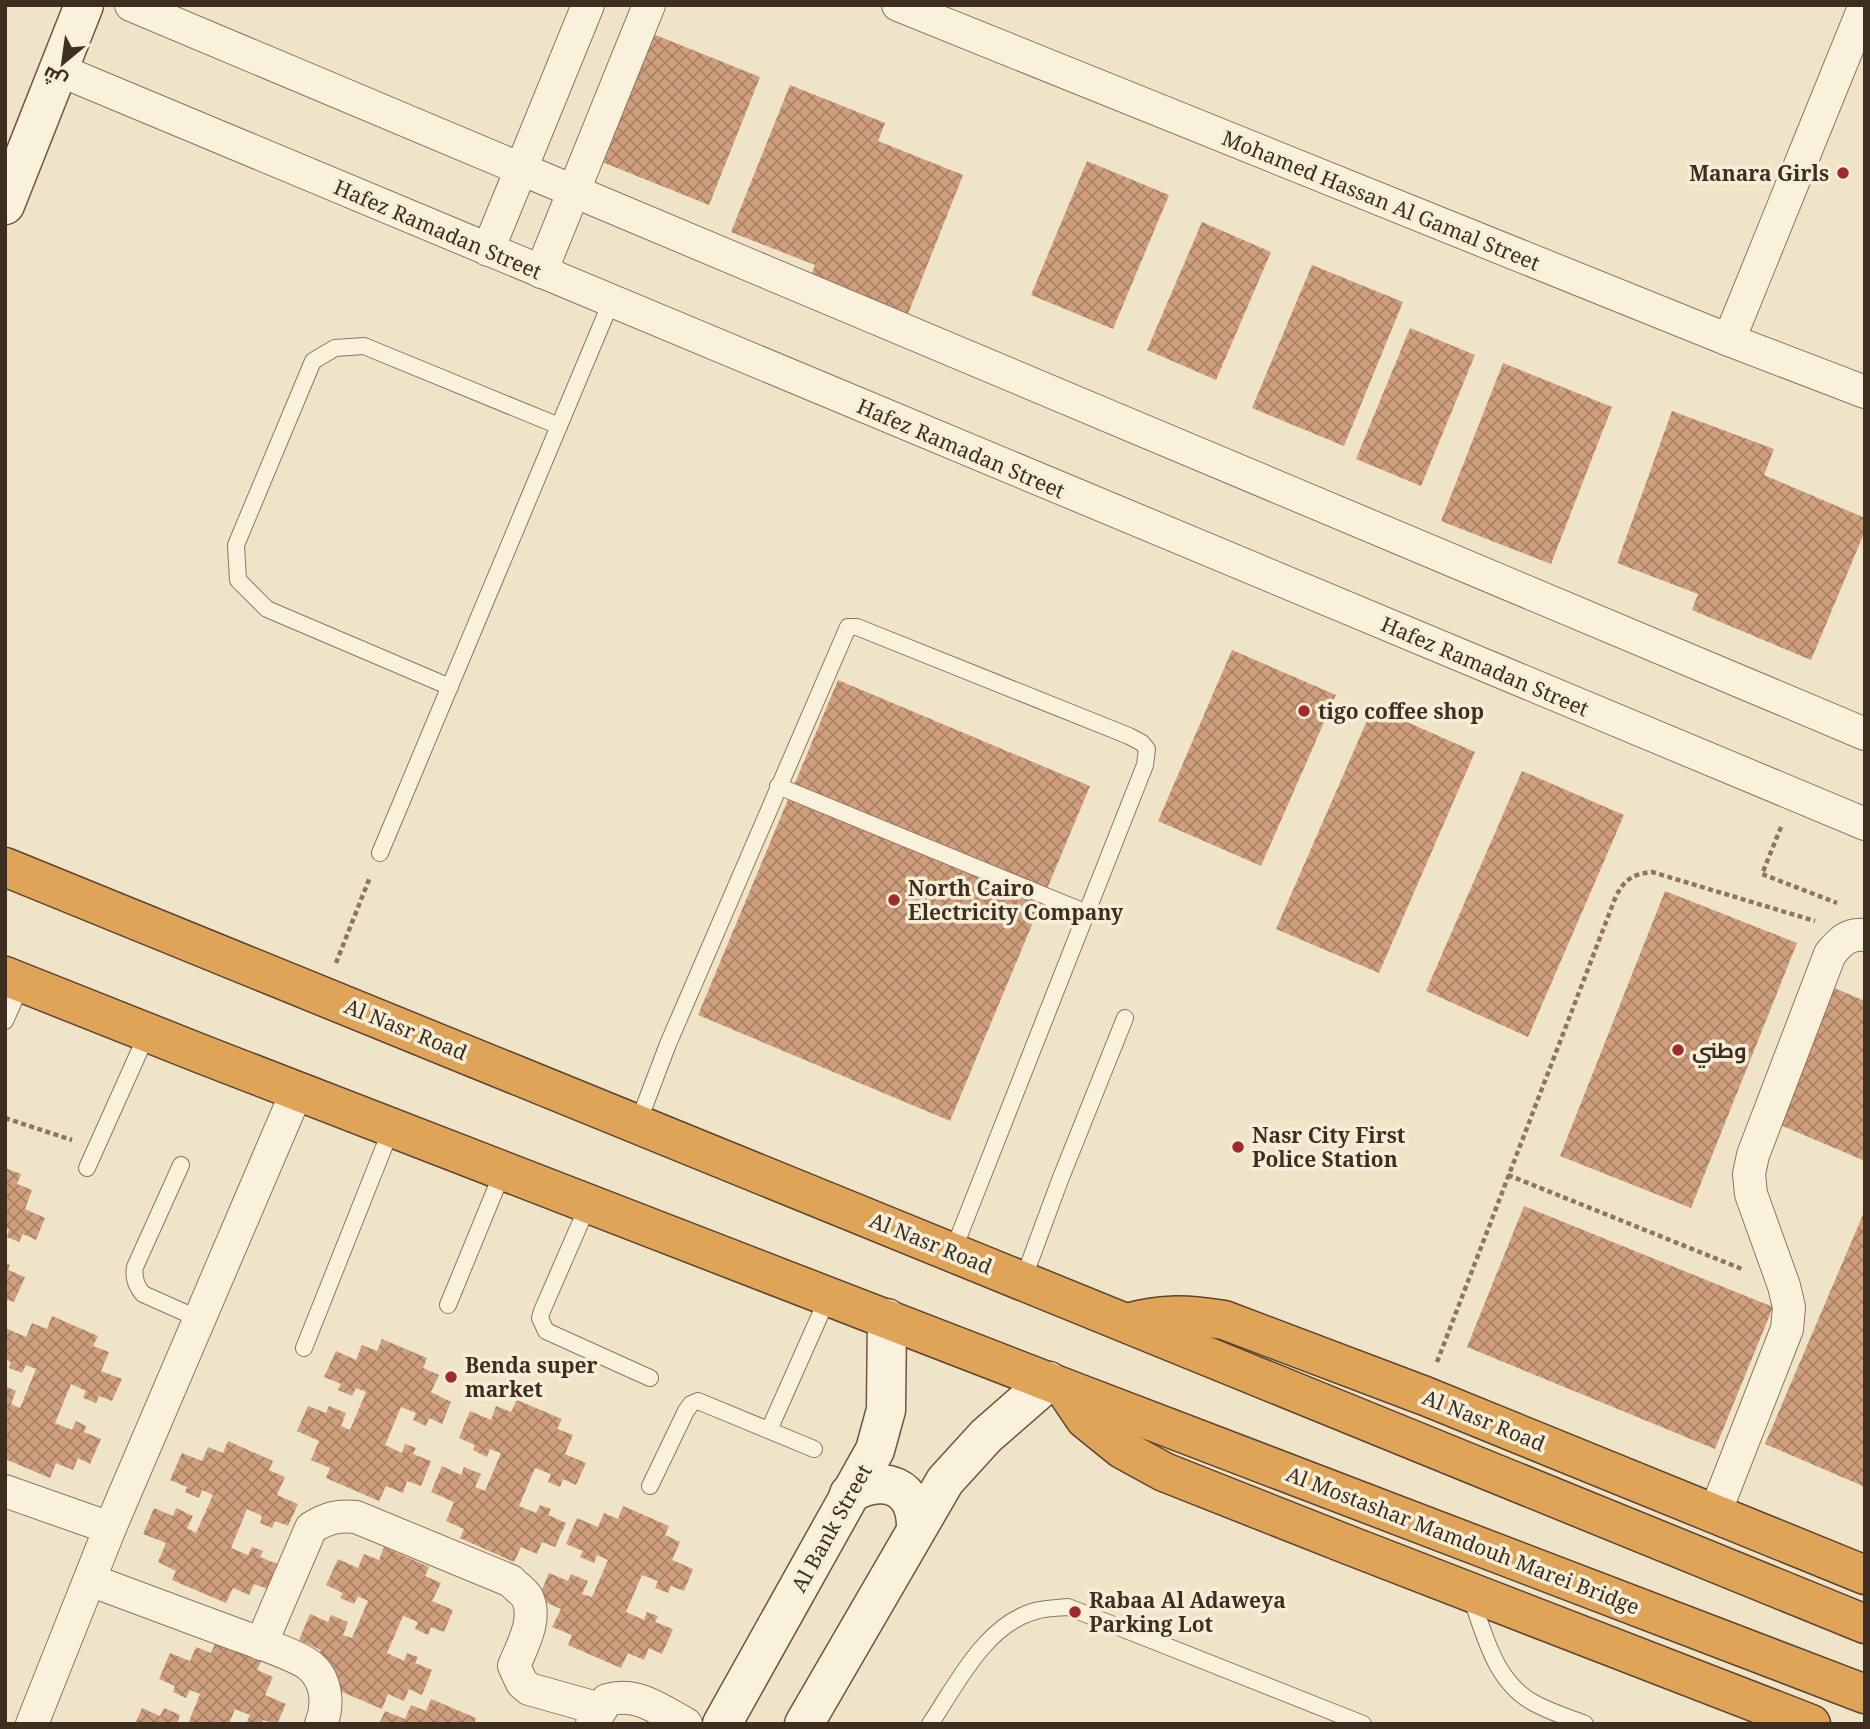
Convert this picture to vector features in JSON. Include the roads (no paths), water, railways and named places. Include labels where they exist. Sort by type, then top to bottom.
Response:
[{"type":"highway","name":"Al Nasr Road","points":[[5,867],[1127,1323],[1154,1315],[1189,1314],[1224,1320],[1424,1395],[1865,1575]]},
{"type":"highway","points":[[14,979],[1056,1384],[1085,1419],[1122,1449],[1164,1472],[1811,1724]]},
{"type":"highway","points":[[1127,1323],[1865,1624]]},
{"type":"highway","name":"Al Mostashar Mamdouh Marei Bridge","points":[[1056,1384],[1865,1694]]},
{"type":"street","points":[[5,205],[84,5]]},
{"type":"street","points":[[131,5],[1865,734]]},
{"type":"street","points":[[488,250],[588,5]]},
{"type":"street","points":[[541,272],[649,5]]},
{"type":"street","name":"Mohamed Hassan Al Gamal Street","points":[[898,5],[1729,340],[1865,392]]},
{"type":"street","points":[[1729,340],[1865,5]]},
{"type":"street","name":"Hafez Ramadan Street","points":[[58,70],[1865,824]]},
{"type":"street","points":[[1715,1513],[1787,1329],[1789,1307],[1784,1286],[1751,1194],[1749,1174],[1753,1155],[1830,954],[1841,940],[1861,934]]},
{"type":"street","points":[[33,1724],[110,1528],[297,1091]]},
{"type":"street","name":"Al Bank Street","points":[[722,1724],[875,1450],[882,1430],[887,1400],[887,1318]]},
{"type":"street","points":[[804,1724],[945,1481],[963,1459],[1056,1384]]},
{"type":"street","points":[[849,1494],[872,1484],[887,1484],[901,1490],[914,1507],[916,1529]]},
{"type":"street","points":[[5,1491],[110,1528]]},
{"type":"street","points":[[261,1644],[311,1528],[324,1520],[340,1516],[356,1517],[510,1581],[526,1596],[530,1623],[514,1667],[522,1683],[529,1689],[596,1716],[607,1700],[619,1696],[633,1697],[686,1724]]},
{"type":"street","points":[[90,1580],[261,1644],[309,1665],[318,1675],[326,1701],[321,1724]]},
{"type":"lane","points":[[380,853],[611,302]]},
{"type":"lane","points":[[450,687],[267,609],[238,580],[236,545],[302,385],[313,361],[335,348],[364,346],[559,426]]},
{"type":"lane","points":[[638,1124],[668,1044],[845,630],[853,626],[1129,736],[1142,743],[1147,749],[1147,756],[953,1251]]},
{"type":"lane","points":[[778,786],[1087,913]]},
{"type":"lane","points":[[5,1021],[14,979]]},
{"type":"lane","points":[[1023,1280],[1125,1018]]},
{"type":"lane","points":[[87,1168],[148,1032]]},
{"type":"lane","points":[[304,1348],[392,1127]]},
{"type":"lane","points":[[181,1165],[135,1267],[134,1275],[143,1294],[199,1320]]},
{"type":"lane","points":[[448,1305],[504,1171]]},
{"type":"lane","points":[[589,1203],[542,1311],[542,1325],[546,1331],[650,1378]]},
{"type":"lane","points":[[769,1430],[828,1295]]},
{"type":"lane","points":[[650,1486],[691,1404],[698,1401],[814,1449]]},
{"type":"lane","points":[[1468,1592],[1494,1659],[1506,1680],[1535,1704],[1585,1724]]},
{"type":"lane","points":[[930,1724],[981,1649],[1005,1626],[1035,1611],[1068,1607],[1363,1724]]},
{"type":"place","name":"Manara Girls","points":[[1843,173]]},
{"type":"place","name":"tigo coffee shop","points":[[1304,711]]},
{"type":"place","name":"North Cairo Electricity Company","points":[[894,900]]},
{"type":"place","name":"وطني","points":[[1678,1050]]},
{"type":"place","name":"Nasr City First Police Station","points":[[1238,1147]]},
{"type":"place","name":"Benda super market","points":[[451,1377]]},
{"type":"place","name":"Rabaa Al Adaweya Parking Lot","points":[[1075,1612]]}]
